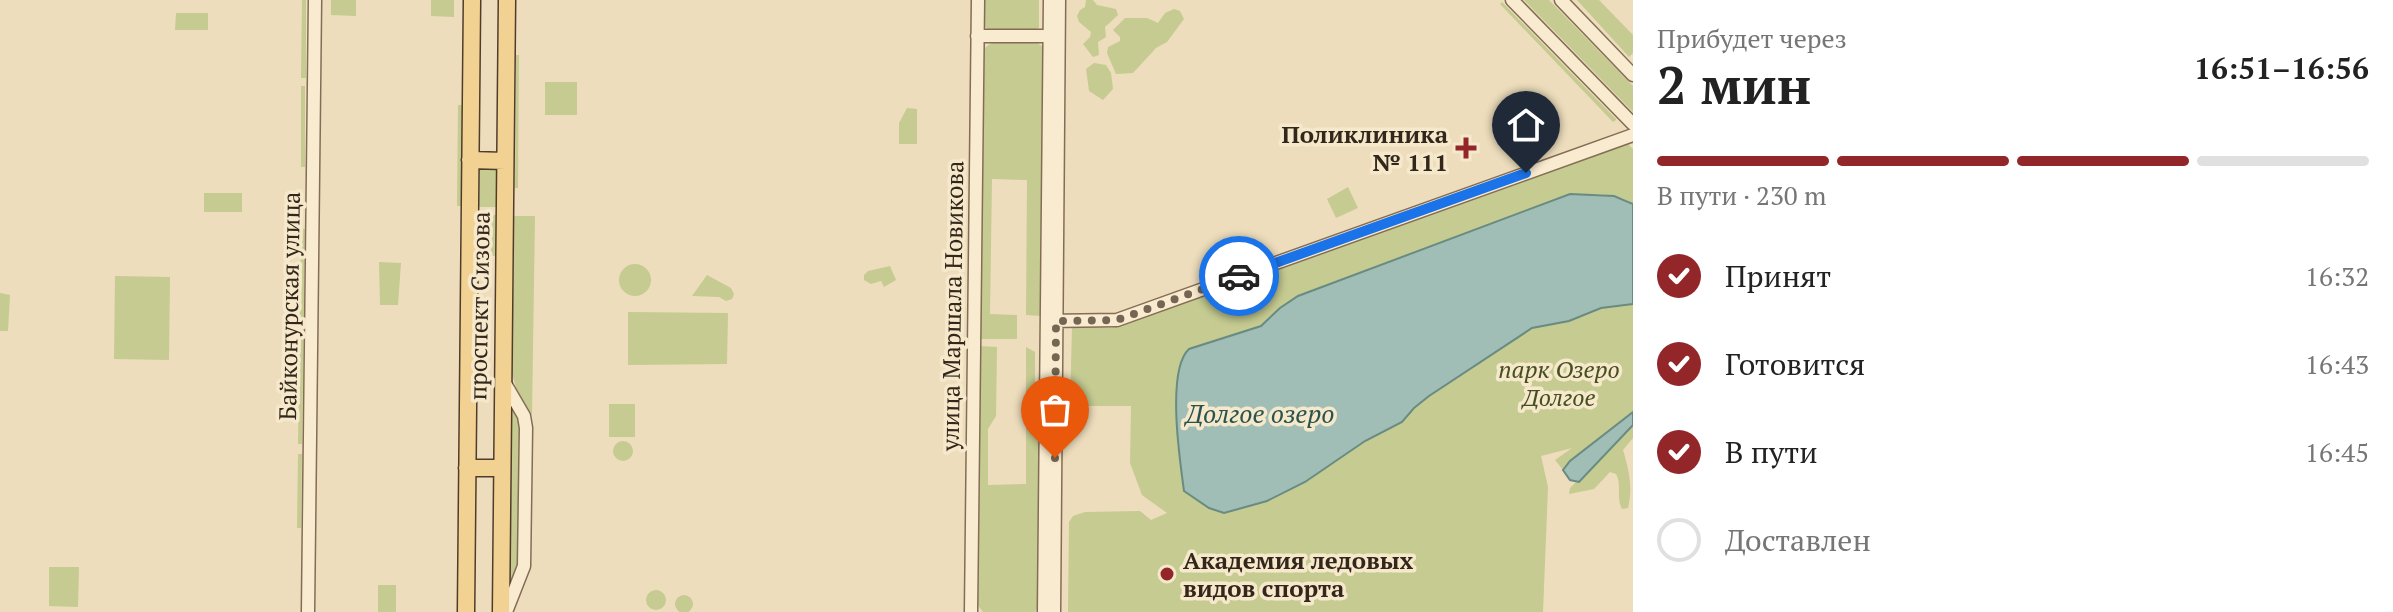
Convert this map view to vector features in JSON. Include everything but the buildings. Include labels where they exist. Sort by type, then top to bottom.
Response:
[{"type":"main road","name":"проспект Сизова","points":[[466,612],[472,0]]},
{"type":"main road","name":"проспект Сизова","points":[[504,612],[502,379],[507,0]]},
{"type":"main road","points":[[470,160],[505,161]]},
{"type":"main road","points":[[467,468],[502,468]]},
{"type":"street","name":"Байконурская улица","points":[[308,612],[315,0]]},
{"type":"street","name":"улица Маршала Новикова","points":[[971,612],[978,0]]},
{"type":"street","points":[[1050,0],[1054,36],[1054,612]]},
{"type":"street","points":[[1054,36],[1059,0]]},
{"type":"street","points":[[1512,0],[1633,124]]},
{"type":"street","points":[[1561,0],[1633,75]]},
{"type":"street","points":[[977,36],[1054,36]]},
{"type":"street","points":[[1052,321],[1117,320],[1633,135]]},
{"type":"street","points":[[1044,612],[1052,321]]},
{"type":"street","points":[[502,379],[524,416],[526,428],[524,566],[504,612]]},
{"type":"green space","points":[[302,0],[306,0],[306,78],[301,78]]},
{"type":"green space","points":[[331,0],[356,0],[356,16],[331,15]]},
{"type":"green space","points":[[431,0],[454,0],[454,17],[431,16]]},
{"type":"green space","points":[[982,0],[1039,0],[1039,28],[1032,31],[988,30],[982,23]]},
{"type":"green space","points":[[1086,0],[1116,9],[1118,15],[1105,27],[1106,37],[1098,42],[1099,55],[1093,57],[1083,44],[1091,32],[1079,22],[1077,16],[1085,7]]},
{"type":"green space","points":[[1524,0],[1549,0],[1633,86],[1633,112]]},
{"type":"green space","points":[[1577,0],[1599,0],[1633,35],[1633,53],[1629,57]]},
{"type":"green space","points":[[1502,2],[1616,120],[1613,122],[1500,4]]},
{"type":"green space","points":[[1174,9],[1180,11],[1184,19],[1167,42],[1156,48],[1133,73],[1116,74],[1107,53],[1108,47],[1120,41],[1113,30],[1125,18],[1147,18],[1158,23],[1165,13]]},
{"type":"green space","points":[[176,13],[208,13],[208,30],[175,30]]},
{"type":"green space","points":[[1034,41],[1042,46],[1044,52],[1041,316],[1026,315],[1027,180],[992,179],[990,314],[1017,315],[1017,339],[979,339],[982,50],[993,42]]},
{"type":"green space","points":[[516,55],[519,55],[518,188],[515,188]]},
{"type":"green space","points":[[1094,63],[1106,65],[1111,73],[1113,89],[1103,100],[1089,91],[1086,69]]},
{"type":"green space","points":[[545,82],[577,82],[577,115],[545,115]]},
{"type":"green space","points":[[301,86],[305,86],[305,167],[301,167]]},
{"type":"green space","points":[[458,105],[463,105],[462,206],[457,206]]},
{"type":"green space","points":[[907,108],[917,109],[917,144],[899,144],[899,123]]},
{"type":"green space","name":"парк Озеро Долгое","points":[[1628,144],[1633,149],[1633,204],[1611,196],[1570,194],[1376,266],[1280,308],[1261,326],[1189,350],[1177,441],[1184,491],[1224,513],[1267,501],[1305,482],[1365,441],[1402,422],[1429,396],[1532,328],[1569,321],[1601,308],[1633,304],[1633,412],[1570,461],[1563,470],[1555,460],[1572,448],[1541,456],[1548,487],[1543,612],[1068,612],[1069,522],[1073,516],[1085,512],[1140,511],[1151,520],[1167,513],[1142,495],[1130,463],[1131,406],[1070,406],[1072,327],[1112,328]]},
{"type":"green space","points":[[479,169],[498,169],[497,207],[479,207]]},
{"type":"green space","points":[[1348,187],[1358,208],[1336,218],[1327,199]]},
{"type":"green space","points":[[204,193],[242,193],[242,212],[204,212]]},
{"type":"green space","points":[[479,215],[498,215],[497,256],[478,256]]},
{"type":"green space","points":[[514,216],[535,216],[532,415],[516,388],[512,373]]},
{"type":"green space","points":[[301,229],[305,229],[302,444],[298,444]]},
{"type":"green space","points":[[379,262],[401,263],[398,305],[380,305]]},
{"type":"green space","points":[[635,264],[647,268],[651,280],[647,292],[635,296],[623,292],[619,280],[623,268]]},
{"type":"green space","points":[[890,266],[896,280],[884,287],[881,281],[871,284],[864,280],[868,271]]},
{"type":"green space","points":[[707,275],[731,288],[734,294],[732,299],[726,301],[719,297],[692,296]]},
{"type":"green space","points":[[115,276],[170,277],[169,360],[114,359]]},
{"type":"green space","points":[[0,293],[10,295],[8,331],[0,331]]},
{"type":"green space","points":[[628,312],[728,313],[727,364],[628,365]]},
{"type":"green space","points":[[979,346],[997,347],[996,416],[988,429],[988,485],[1026,484],[1026,347],[1035,352],[1035,405],[1042,406],[1040,605],[1035,612],[983,612],[977,604]]},
{"type":"green space","points":[[609,404],[635,404],[635,437],[609,437]]},
{"type":"green space","points":[[512,405],[521,419],[521,566],[510,581]]},
{"type":"green space","points":[[1633,424],[1633,438],[1623,450],[1630,479],[1628,508],[1622,509],[1618,478],[1610,472],[1594,489],[1569,494],[1570,488]]},
{"type":"green space","points":[[623,441],[630,444],[633,451],[630,458],[623,461],[616,458],[613,451],[616,444]]},
{"type":"green space","points":[[298,454],[302,454],[301,528],[297,528]]},
{"type":"green space","points":[[49,567],[79,567],[78,607],[49,606]]},
{"type":"green space","points":[[378,585],[396,585],[396,612],[378,612]]},
{"type":"green space","points":[[656,590],[663,593],[666,600],[663,607],[656,610],[649,607],[646,600],[649,593]]},
{"type":"green space","points":[[680,595],[688,595],[693,604],[691,611],[680,613],[675,608],[675,600]]},
{"type":"water","name":"Долгое озеро","points":[[1570,194],[1614,196],[1633,204],[1633,304],[1601,308],[1569,321],[1532,328],[1429,396],[1402,422],[1365,441],[1305,482],[1267,501],[1224,513],[1209,508],[1184,491],[1176,395],[1182,360],[1189,349],[1261,326],[1298,296]]},
{"type":"water","points":[[1633,412],[1633,425],[1579,482],[1570,480],[1563,470],[1570,461]]},
{"type":"way so far","points":[[1055,458],[1056,321],[1117,320],[1239,276]]},
{"type":"place","name":"Поликлиника № 111","points":[[1466,148]]},
{"type":"place","name":"Академия ледовых видов спорта","points":[[1167,574]]},
{"type":"route","points":[[1239,276],[1526,173]]}]
